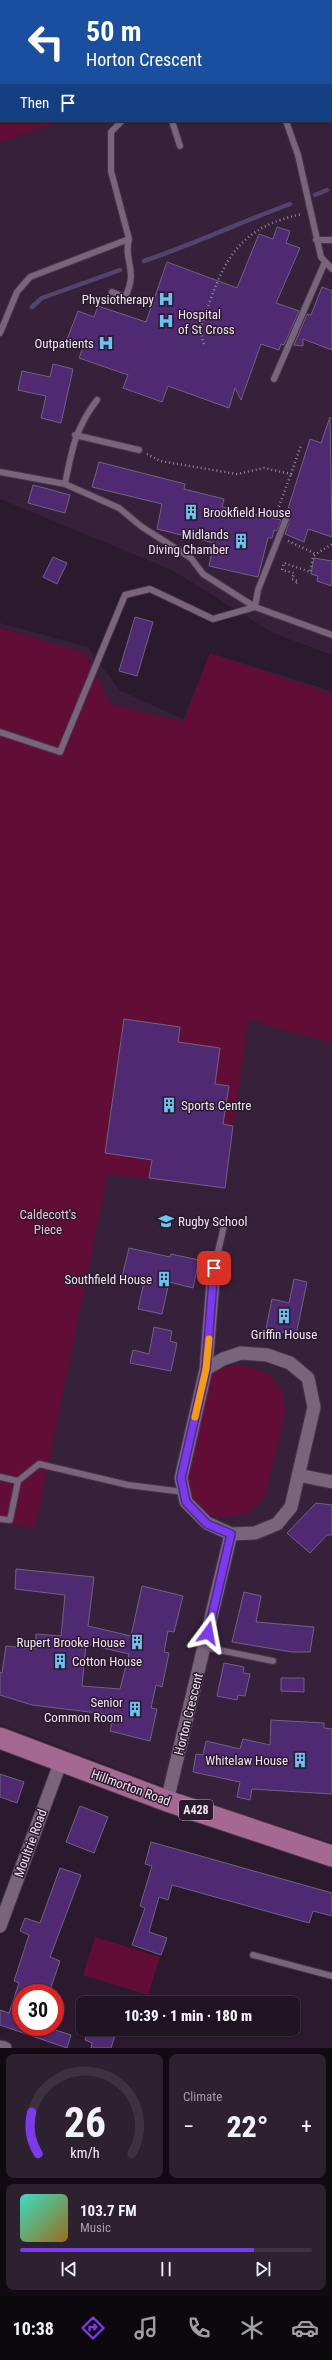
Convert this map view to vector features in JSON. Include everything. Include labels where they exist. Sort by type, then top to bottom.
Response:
[{"type":"highway","name":"Hillmorton Road","points":[[0,1738],[167,1800],[332,1856]]},
{"type":"street","points":[[206,1369],[223,1359],[242,1353],[267,1355],[290,1363],[308,1378],[314,1407],[291,1507],[277,1524],[255,1533],[231,1534],[207,1524],[186,1502],[181,1478],[206,1369],[214,1268]]},
{"type":"street","points":[[298,1475],[332,1482]]},
{"type":"street","name":"Horton Crescent","points":[[167,1800],[231,1534]]},
{"type":"street","name":"Moultrie Road","points":[[0,1926],[61,1761]]},
{"type":"street","points":[[0,2046],[5,2048]]},
{"type":"lane","points":[[112,292],[125,297],[130,287],[133,272],[126,249],[129,239],[111,172],[111,132],[121,122]]},
{"type":"lane","points":[[172,122],[180,146]]},
{"type":"lane","points":[[286,122],[300,161],[310,213],[321,257],[332,269]]},
{"type":"lane","points":[[0,333],[17,292],[30,277],[129,239]]},
{"type":"lane","points":[[316,240],[332,240]]},
{"type":"lane","points":[[274,379],[325,262]]},
{"type":"lane","points":[[65,484],[75,435],[84,416],[97,400]]},
{"type":"lane","points":[[75,435],[139,450]]},
{"type":"lane","points":[[0,472],[65,484],[119,508],[142,527],[191,558],[203,574],[255,607],[332,635]]},
{"type":"lane","points":[[255,607],[258,590],[286,519]]},
{"type":"lane","points":[[0,732],[60,752],[124,595],[150,589],[213,619],[255,607]]},
{"type":"lane","points":[[214,1268],[224,1226]]},
{"type":"lane","points":[[0,1519],[10,1520],[18,1481],[39,1464],[128,1485],[184,1492]]},
{"type":"lane","points":[[0,1477],[18,1481]]},
{"type":"lane","points":[[204,1647],[273,1661]]},
{"type":"lane","points":[[253,1955],[332,1976]]},
{"type":"path","points":[[204,344],[199,331],[219,276],[231,253],[254,233],[277,221],[310,213]]},
{"type":"path","points":[[286,519],[275,514],[301,445]]},
{"type":"path","points":[[139,450],[160,461],[184,466],[237,474],[264,468],[291,474]]},
{"type":"path","points":[[278,537],[317,554]]},
{"type":"path","points":[[296,583],[298,581],[292,579],[294,573],[282,570],[284,563],[310,572],[313,556],[332,544]]},
{"type":"shaded area","name":"Hospital of St Cross","points":[[59,122],[332,122],[332,655],[271,632],[172,570],[0,499],[0,143]]},
{"type":"shaded area","name":"Rugby School","points":[[0,623],[88,647],[119,690],[183,719],[210,653],[332,691],[332,1843],[210,1804],[0,1724]]},
{"type":"green space","points":[[0,122],[59,122],[0,143]]},
{"type":"green space","name":"Caldecott's Piece","points":[[0,628],[85,653],[111,704],[184,722],[210,653],[332,694],[332,1044],[248,1019],[225,1188],[108,1174],[35,1529],[0,1521]]},
{"type":"green space","points":[[245,1365],[270,1375],[283,1393],[285,1414],[265,1497],[249,1513],[232,1517],[209,1516],[179,1493],[176,1471],[196,1389],[208,1373],[225,1366]]},
{"type":"green space","points":[[95,1937],[160,1957],[148,1995],[83,1975]]},
{"type":"building","points":[[277,227],[290,231],[286,243],[300,248],[276,303],[299,311],[284,345],[281,344],[279,350],[261,344],[241,400],[235,388],[229,408],[168,386],[162,402],[123,388],[128,375],[79,358],[83,348],[66,342],[78,311],[94,317],[98,306],[146,322],[167,262],[237,288],[259,234],[273,239]]},
{"type":"building","points":[[322,287],[332,291],[332,350],[303,339],[303,346],[294,345],[307,314],[311,315]]},
{"type":"building","points":[[53,364],[73,369],[61,423],[41,418],[46,396],[18,390],[22,371],[50,377]]},
{"type":"building","points":[[330,417],[332,537],[308,529],[304,542],[285,534],[290,519],[286,515],[310,439],[321,443]]},
{"type":"building","points":[[99,462],[185,484],[184,489],[224,499],[222,507],[281,520],[277,531],[274,530],[272,538],[268,538],[258,577],[209,566],[214,543],[157,529],[162,504],[92,487]]},
{"type":"building","points":[[33,485],[70,495],[65,513],[28,503]]},
{"type":"building","points":[[53,557],[67,563],[57,584],[43,577]]},
{"type":"building","points":[[314,558],[332,561],[332,586],[317,581],[318,576],[311,574]]},
{"type":"building","points":[[135,617],[153,622],[137,676],[119,671]]},
{"type":"building","name":"Sports Centre","points":[[124,1019],[180,1027],[178,1042],[220,1048],[215,1084],[229,1086],[223,1124],[233,1126],[225,1188],[149,1178],[152,1160],[105,1153]]},
{"type":"building","name":"Southfield House","points":[[129,1248],[170,1257],[171,1254],[199,1260],[193,1288],[169,1282],[162,1314],[138,1309],[144,1282],[122,1277]]},
{"type":"building","name":"Griffin House","points":[[294,1279],[307,1282],[296,1335],[266,1329],[272,1299],[289,1303]]},
{"type":"building","points":[[154,1327],[172,1331],[170,1341],[177,1343],[171,1371],[130,1363],[133,1350],[149,1354]]},
{"type":"building","points":[[316,1503],[332,1505],[332,1535],[327,1535],[310,1553],[287,1533]]},
{"type":"building","points":[[16,1569],[94,1577],[88,1626],[131,1636],[142,1586],[183,1596],[174,1632],[168,1631],[164,1652],[169,1653],[162,1687],[156,1685],[151,1708],[157,1709],[150,1741],[110,1731],[114,1715],[32,1705],[0,1695],[0,1672],[2,1673],[6,1646],[36,1649],[36,1634],[61,1636],[65,1595],[15,1589]],"holes":[[[86,1644],[129,1654],[120,1689],[82,1686]]]},
{"type":"building","points":[[244,1592],[261,1596],[256,1622],[314,1627],[310,1652],[292,1652],[232,1642]]},
{"type":"building","points":[[224,1663],[244,1667],[243,1673],[250,1674],[245,1696],[238,1695],[237,1700],[217,1696]]},
{"type":"building","points":[[281,1678],[304,1678],[304,1692],[281,1691]]},
{"type":"building","name":"Whitelaw House","points":[[271,1720],[324,1723],[324,1728],[332,1729],[332,1794],[252,1789],[250,1800],[237,1797],[240,1782],[193,1772],[196,1754],[203,1755],[206,1741],[240,1749],[243,1739],[270,1745]]},
{"type":"building","points":[[0,1774],[24,1782],[17,1803],[0,1797]]},
{"type":"building","points":[[80,1806],[108,1817],[94,1853],[66,1842]]},
{"type":"building","points":[[151,1842],[332,1893],[332,1916],[313,1911],[309,1923],[172,1885],[168,1900],[159,1897],[149,1932],[167,1938],[161,1955],[132,1945],[145,1908],[140,1906],[152,1866],[145,1864]]},
{"type":"building","points":[[60,1868],[81,1875],[50,1957],[60,1961],[52,1984],[19,1984],[14,1981],[29,1935],[20,1931],[25,1918],[40,1923]]},
{"type":"building","points":[[12,2004],[12,2029],[0,2025],[0,2010],[9,2013]]},
{"type":"building","points":[[64,2033],[71,2035],[67,2048],[32,2036],[64,2036]]},
{"type":"building","points":[[86,2036],[115,2036],[111,2048],[91,2048],[92,2043],[85,2040]]},
{"type":"waterway","points":[[315,195],[327,190]]},
{"type":"waterway","points":[[144,261],[290,204]]},
{"type":"waterway","points":[[32,307],[42,298],[120,270]]},
{"type":"slow traffic","points":[[195,1417],[206,1369],[209,1339]]},
{"type":"place","name":"Physiotherapy","points":[[166,299]]},
{"type":"place","name":"Hospital of St Cross","points":[[166,321]]},
{"type":"place","name":"Outpatients","points":[[106,343]]},
{"type":"place","name":"Brookfield House","points":[[191,512]]},
{"type":"place","name":"Midlands Diving Chamber","points":[[241,541]]},
{"type":"place","name":"Sports Centre","points":[[169,1105]]},
{"type":"place","name":"Rugby School","points":[[166,1221]]},
{"type":"place","name":"Southfield House","points":[[164,1279]]},
{"type":"place","name":"Griffin House","points":[[284,1316]]},
{"type":"place","name":"Rupert Brooke House","points":[[137,1642]]},
{"type":"place","name":"Cotton House","points":[[60,1661]]},
{"type":"place","name":"Senior Common Room","points":[[135,1709]]},
{"type":"place","name":"Whitelaw House","points":[[300,1760]]},
{"type":"route","points":[[208,1633],[231,1534],[207,1524],[186,1502],[181,1478],[206,1369],[214,1268]]}]
